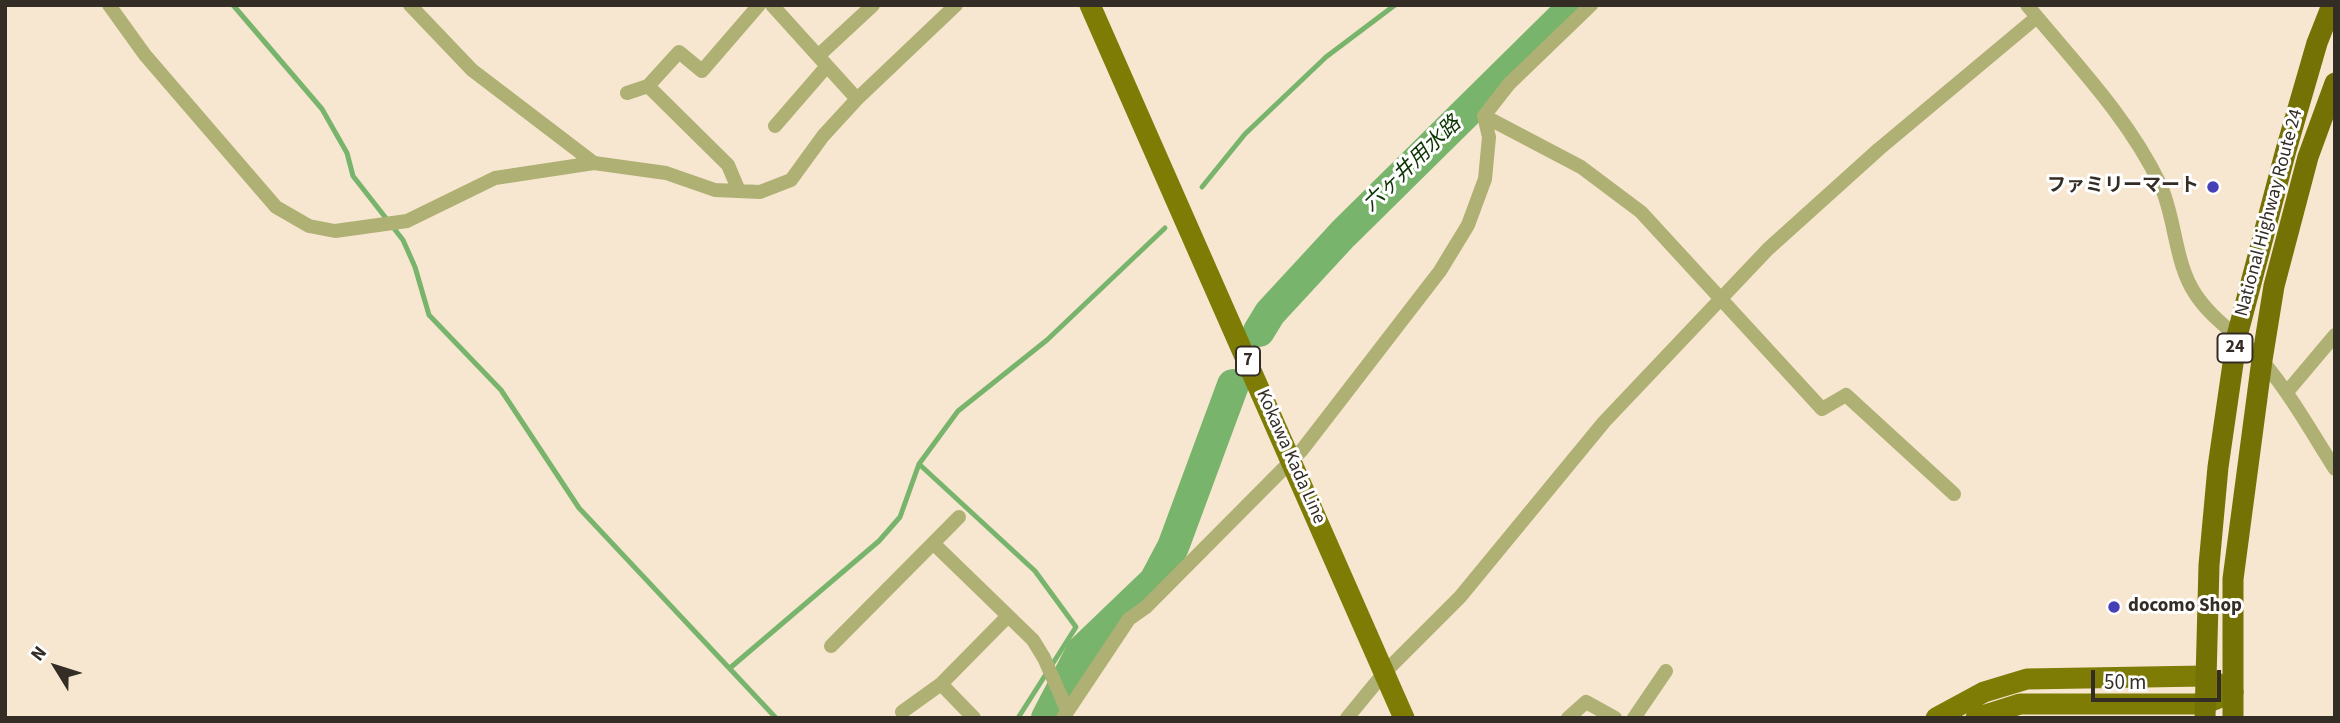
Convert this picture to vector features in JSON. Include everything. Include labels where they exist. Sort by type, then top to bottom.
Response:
[{"type":"highway","name":"National Highway Route 24","points":[[2205,711],[2208,565],[2216,479],[2236,337],[2286,150],[2317,43],[2332,5]]},
{"type":"highway","name":"National Highway Route 24","points":[[2233,718],[2233,579],[2262,360],[2274,286],[2308,156],[2335,83]]},
{"type":"main road","name":"Kokawa Kada Line","points":[[1090,5],[1404,718]]},
{"type":"main road","points":[[1936,718],[1984,692],[2027,679],[2204,676],[2233,692],[2205,711],[2020,704],[1976,718]]},
{"type":"street","points":[[109,5],[145,55],[276,208],[309,226],[335,230],[407,221],[495,178],[594,163],[666,173],[715,190],[760,192],[791,180],[823,136],[857,99],[956,5]]},
{"type":"street","points":[[410,5],[472,70],[594,163]]},
{"type":"street","points":[[627,93],[648,86],[680,52],[702,71],[760,5]]},
{"type":"street","points":[[772,5],[857,99]]},
{"type":"street","points":[[775,126],[822,61],[873,5]]},
{"type":"street","points":[[1065,714],[1129,619],[1146,607],[1292,461],[1330,416],[1440,271],[1468,225],[1487,168],[1489,137],[1483,121],[1484,116],[1509,84],[1591,5]]},
{"type":"street","points":[[2027,5],[2097,87],[2149,160],[2164,192],[2183,262],[2195,294],[2262,360],[2287,392],[2335,469]]},
{"type":"street","points":[[1348,718],[1384,673],[1460,597],[1604,422],[1768,248],[1879,149],[2037,17]]},
{"type":"street","points":[[648,86],[728,165],[739,191]]},
{"type":"street","points":[[1484,116],[1581,167],[1641,212],[1723,298],[1822,409],[1846,395],[1954,494]]},
{"type":"street","points":[[2287,392],[2335,335]]},
{"type":"street","points":[[831,646],[959,517]]},
{"type":"street","points":[[933,543],[1033,640],[1044,658],[1065,714]]},
{"type":"street","points":[[902,712],[941,684],[1008,616]]},
{"type":"street","points":[[1634,718],[1666,671]]},
{"type":"street","points":[[941,684],[974,718]]},
{"type":"street","points":[[1567,718],[1586,702],[1615,718]]},
{"type":"waterway","points":[[233,5],[322,109],[347,153],[353,176],[403,240],[415,267],[429,315],[501,390],[579,508],[776,718]]},
{"type":"waterway","points":[[1202,187],[1245,134],[1326,57],[1395,5]]},
{"type":"waterway","name":"六ヶ井用水路","points":[[1259,331],[1270,313],[1343,234],[1575,5]]},
{"type":"waterway","points":[[730,668],[879,541],[900,517],[919,464],[958,411],[1047,340],[1165,228]]},
{"type":"waterway","name":"六ヶ井用水路","points":[[1047,718],[1082,651],[1155,581],[1173,547],[1233,385]]},
{"type":"waterway","points":[[919,464],[1035,571],[1076,627],[1018,718]]},
{"type":"place","name":"ファミリーマート","points":[[2213,187]]},
{"type":"place","name":"docomo Shop","points":[[2114,607]]}]
